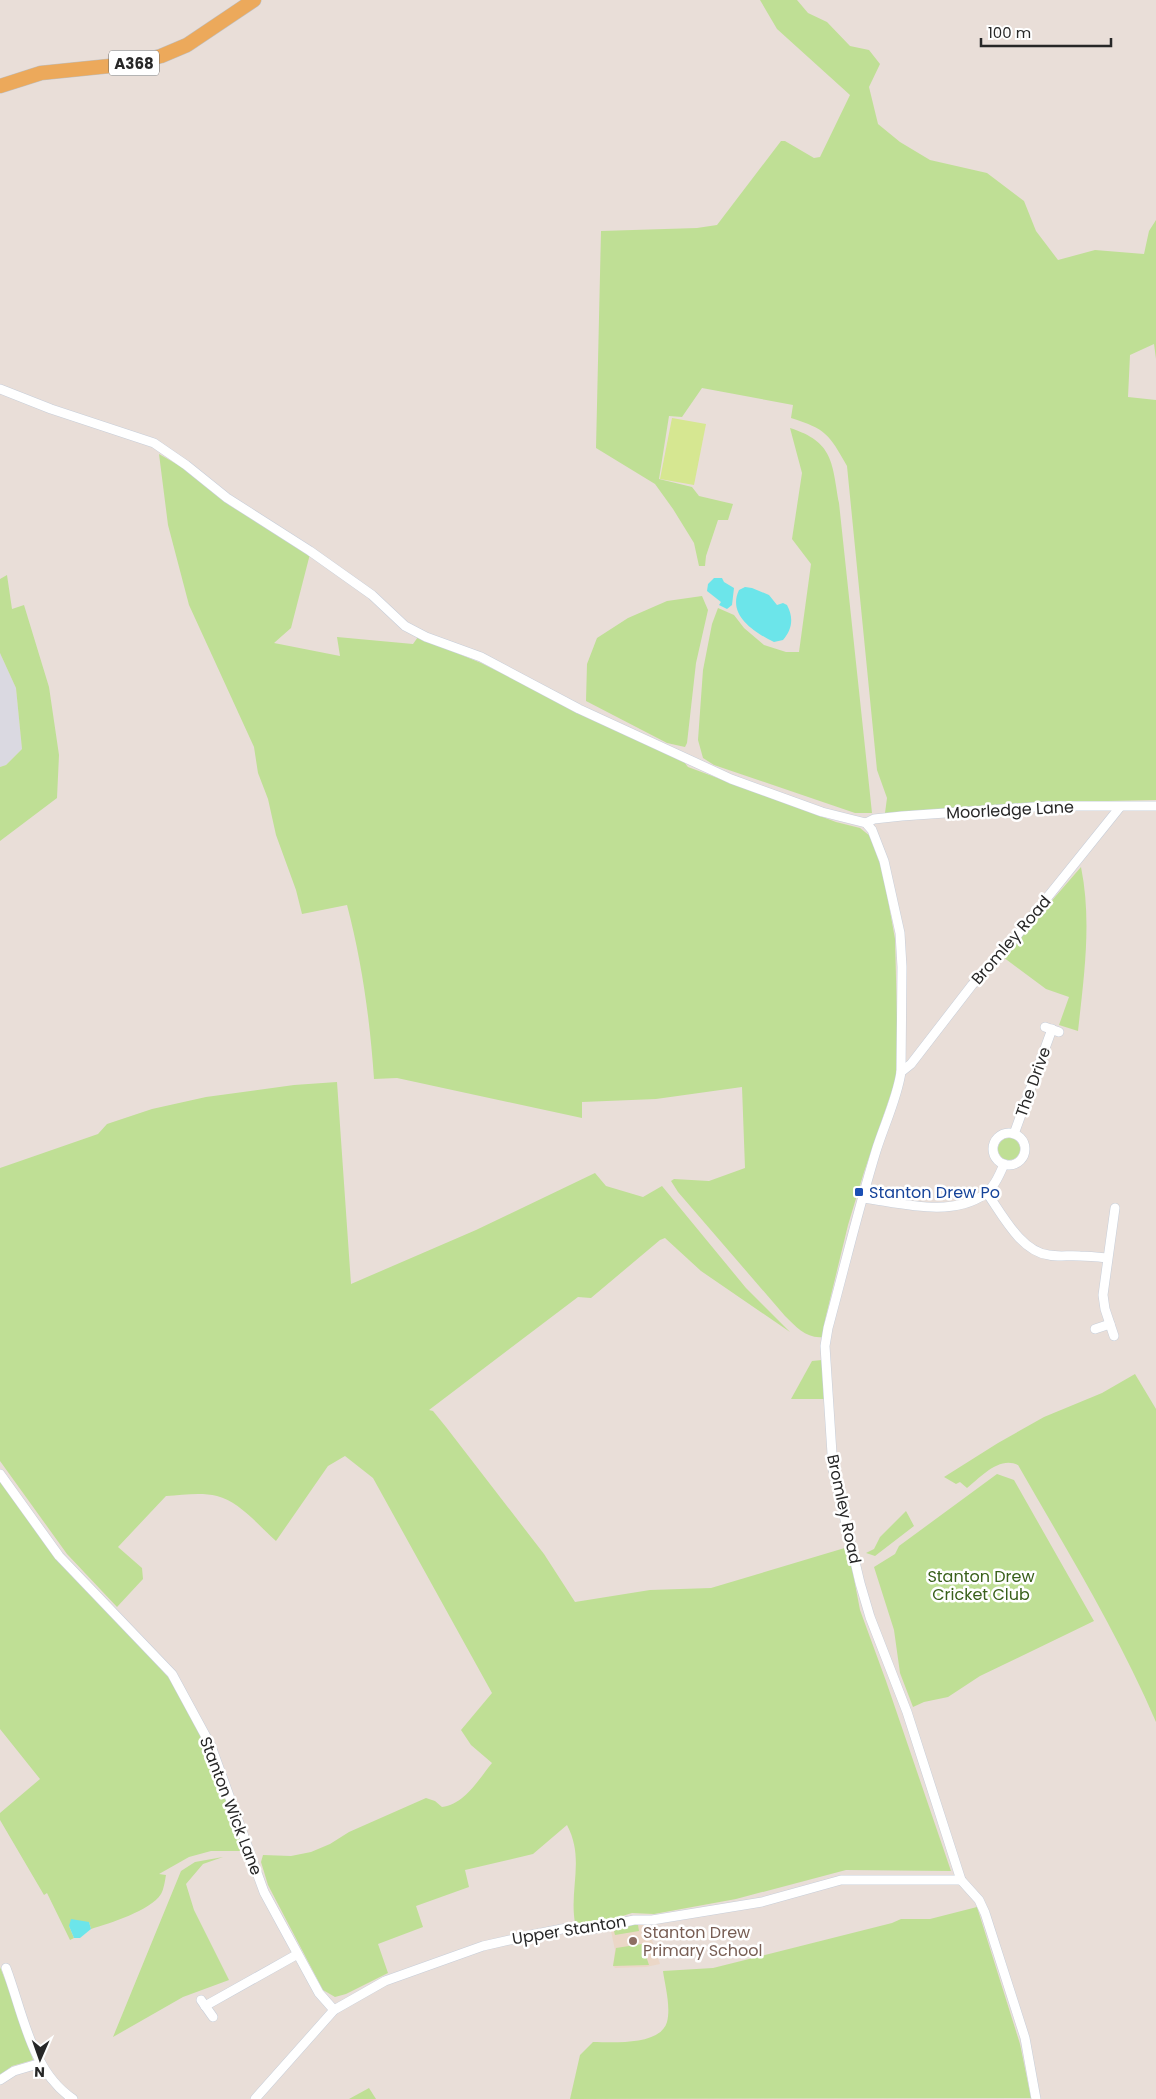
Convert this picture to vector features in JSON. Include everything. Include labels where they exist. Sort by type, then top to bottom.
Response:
[{"type":"main road","name":"A368","points":[[0,86],[41,74],[129,64],[161,56],[187,45],[254,0]]},
{"type":"street","points":[[0,389],[51,409],[154,444],[186,465],[228,498],[310,551],[372,596],[405,626],[426,637],[481,657],[579,709],[731,779],[822,812],[866,823]]},
{"type":"street","name":"Moorledge Lane","points":[[866,823],[874,819],[996,810],[1066,806],[1156,806]]},
{"type":"street","name":"Bromley Road","points":[[901,1072],[911,1064],[972,985],[1010,944],[1120,807]]},
{"type":"street","name":"Bromley Road","points":[[866,823],[872,830],[884,861],[900,933],[902,967],[901,1072],[898,1087],[876,1150],[828,1328],[825,1346],[833,1469],[838,1498],[870,1616],[907,1712],[961,1880]]},
{"type":"street","name":"The Drive","points":[[1014,1134],[1052,1029]]},
{"type":"street","name":"The Drive","points":[[1003,1134],[1014,1134],[1023,1142],[1023,1156],[1015,1164],[1004,1164],[996,1158],[993,1146],[996,1140],[1003,1134]]},
{"type":"street","points":[[863,1198],[936,1208],[963,1204],[987,1193],[1004,1164]]},
{"type":"street","points":[[987,1193],[1020,1239],[1029,1248],[1038,1253],[1050,1256],[1107,1258]]},
{"type":"street","points":[[1114,1336],[1103,1295],[1115,1208]]},
{"type":"street","points":[[1095,1329],[1110,1324]]},
{"type":"street","name":"Stanton Wick Lane","points":[[0,1474],[59,1556],[172,1674],[211,1746],[264,1892],[296,1955],[319,1993],[334,2010]]},
{"type":"street","name":"Upper Stanton","points":[[255,2099],[334,2010],[394,1978],[483,1946],[567,1928],[588,1930],[634,1920],[652,1920],[762,1902],[841,1880],[961,1880]]},
{"type":"street","points":[[961,1880],[979,1900],[985,1914],[1024,2038],[1036,2099]]},
{"type":"street","points":[[213,2017],[203,2003],[296,1955]]},
{"type":"street","points":[[6,1968],[41,2063],[59,2090],[74,2099]]},
{"type":"street","points":[[0,2080],[14,2072],[41,2063]]},
{"type":"shaded area","points":[[0,653],[16,688],[22,749],[6,765],[0,767]]},
{"type":"shaded area","name":"Stanton Drew Primary School","points":[[634,1923],[647,1925],[660,1964],[646,1967],[615,1968],[613,1966],[615,1950],[611,1931]]},
{"type":"green space","points":[[760,0],[797,0],[808,13],[827,22],[850,46],[869,50],[880,64],[869,87],[878,124],[900,142],[930,160],[987,173],[1024,201],[1036,231],[1058,260],[1095,250],[1144,254],[1149,231],[1156,220],[1156,359],[1154,344],[1130,355],[1128,397],[1156,400],[1156,800],[1058,802],[885,813],[887,798],[877,770],[847,466],[831,440],[812,426],[791,418],[793,405],[702,388],[682,417],[669,416],[659,479],[692,487],[699,496],[733,504],[728,520],[718,520],[706,556],[705,566],[699,566],[694,543],[655,484],[596,448],[601,231],[697,228],[717,225],[781,141],[785,141],[814,158],[820,157],[850,95],[777,29]]},
{"type":"green space","points":[[672,418],[706,424],[694,485],[660,479]]},
{"type":"green space","points":[[790,428],[815,440],[823,447],[835,476],[872,813],[855,813],[714,765],[703,758],[698,740],[703,670],[712,624],[718,608],[734,615],[744,628],[764,645],[786,652],[799,652],[811,564],[792,539],[802,473]]},
{"type":"green space","points":[[159,454],[187,470],[229,505],[310,554],[291,628],[274,643],[340,656],[337,637],[413,644],[418,637],[481,663],[684,762],[688,767],[836,822],[860,828],[870,836],[883,872],[895,939],[898,1057],[895,1082],[848,1225],[825,1320],[823,1337],[807,1334],[785,1316],[678,1192],[671,1181],[674,1179],[709,1181],[745,1168],[742,1087],[656,1099],[582,1102],[582,1118],[397,1078],[374,1079],[365,991],[347,905],[302,914],[296,890],[276,835],[268,799],[258,773],[254,747],[189,605],[168,525]]},
{"type":"green space","points":[[7,575],[12,609],[24,605],[49,687],[59,755],[57,798],[0,841],[0,767],[6,765],[22,749],[16,688],[0,653],[0,579]]},
{"type":"green space","points":[[702,596],[708,610],[696,663],[685,747],[667,743],[586,701],[587,664],[597,638],[628,618],[667,601]]},
{"type":"green space","points":[[1081,867],[1086,908],[1086,949],[1078,1031],[1059,1025],[1069,997],[1046,989],[1003,957]]},
{"type":"green space","points":[[337,1082],[351,1284],[476,1230],[595,1173],[606,1186],[643,1197],[662,1186],[746,1288],[790,1332],[701,1271],[665,1238],[660,1240],[591,1298],[578,1297],[429,1410],[433,1411],[446,1427],[544,1554],[575,1602],[650,1590],[711,1588],[848,1547],[860,1610],[951,1871],[846,1870],[736,1899],[654,1914],[632,1913],[603,1922],[575,1923],[576,1862],[575,1850],[567,1825],[533,1854],[465,1870],[469,1887],[416,1906],[423,1927],[378,1944],[388,1973],[346,1994],[335,1997],[323,1990],[268,1885],[261,1862],[263,1855],[291,1856],[311,1852],[330,1844],[349,1832],[426,1798],[435,1801],[442,1807],[458,1801],[470,1790],[492,1763],[471,1745],[461,1730],[492,1693],[373,1478],[345,1456],[328,1466],[276,1541],[241,1509],[225,1499],[205,1494],[166,1496],[118,1547],[142,1568],[143,1579],[117,1607],[67,1554],[0,1461],[0,1168],[98,1134],[107,1124],[152,1109],[206,1097],[294,1085]]},
{"type":"green space","points":[[1009,1138],[1017,1141],[1020,1149],[1017,1157],[1009,1160],[1001,1157],[998,1149],[1001,1141]]},
{"type":"green space","points":[[822,1360],[824,1399],[791,1399],[812,1361]]},
{"type":"green space","points":[[1135,1374],[1156,1409],[1156,1722],[1108,1624],[1018,1465],[1004,1463],[997,1465],[967,1488],[960,1482],[956,1484],[944,1477],[1044,1417],[1102,1393]]},
{"type":"green space","name":"Stanton Drew Cricket Club","points":[[997,1474],[1014,1480],[1094,1621],[980,1676],[948,1697],[924,1702],[913,1707],[900,1673],[894,1630],[874,1567],[895,1554],[899,1546]]},
{"type":"green space","points":[[0,1480],[170,1679],[207,1747],[245,1851],[211,1851],[189,1857],[159,1874],[166,1875],[163,1890],[156,1900],[148,1906],[129,1916],[91,1929],[89,1922],[69,1926],[74,1938],[70,1940],[47,1893],[44,1895],[0,1820],[0,1813],[40,1779],[0,1729]]},
{"type":"green space","points":[[906,1511],[914,1526],[875,1556],[866,1553],[874,1549],[880,1537]]},
{"type":"green space","points":[[223,1857],[203,1864],[186,1884],[194,1910],[229,1980],[183,1997],[113,2037],[181,1871],[195,1862]]},
{"type":"green space","points":[[977,1907],[1020,2044],[1031,2098],[570,2099],[580,2055],[593,2042],[635,2041],[646,2039],[663,2030],[667,2022],[668,2009],[663,1971],[713,1968],[892,1923],[901,1919],[930,1919]]},
{"type":"green space","points":[[635,1924],[638,1925],[639,1931],[615,1935],[614,1931]]},
{"type":"green space","points":[[642,1944],[649,1965],[613,1966],[616,1948]]},
{"type":"green space","points":[[0,1967],[33,2060],[12,2066],[0,2075]]},
{"type":"green space","points":[[369,2088],[376,2099],[349,2099]]},
{"type":"water","points":[[714,578],[722,578],[724,582],[734,588],[732,605],[727,609],[719,605],[721,602],[707,591],[708,584]]},
{"type":"water","points":[[745,587],[769,595],[777,605],[783,603],[787,605],[791,615],[791,624],[783,640],[774,642],[744,622],[737,607],[736,599],[739,590]]},
{"type":"water","points":[[71,1919],[89,1922],[91,1929],[80,1938],[74,1938],[69,1926]]},
{"type":"place","name":"Stanton Drew Po","points":[[859,1192]]},
{"type":"place","name":"Stanton Drew Primary School","points":[[633,1941]]}]
